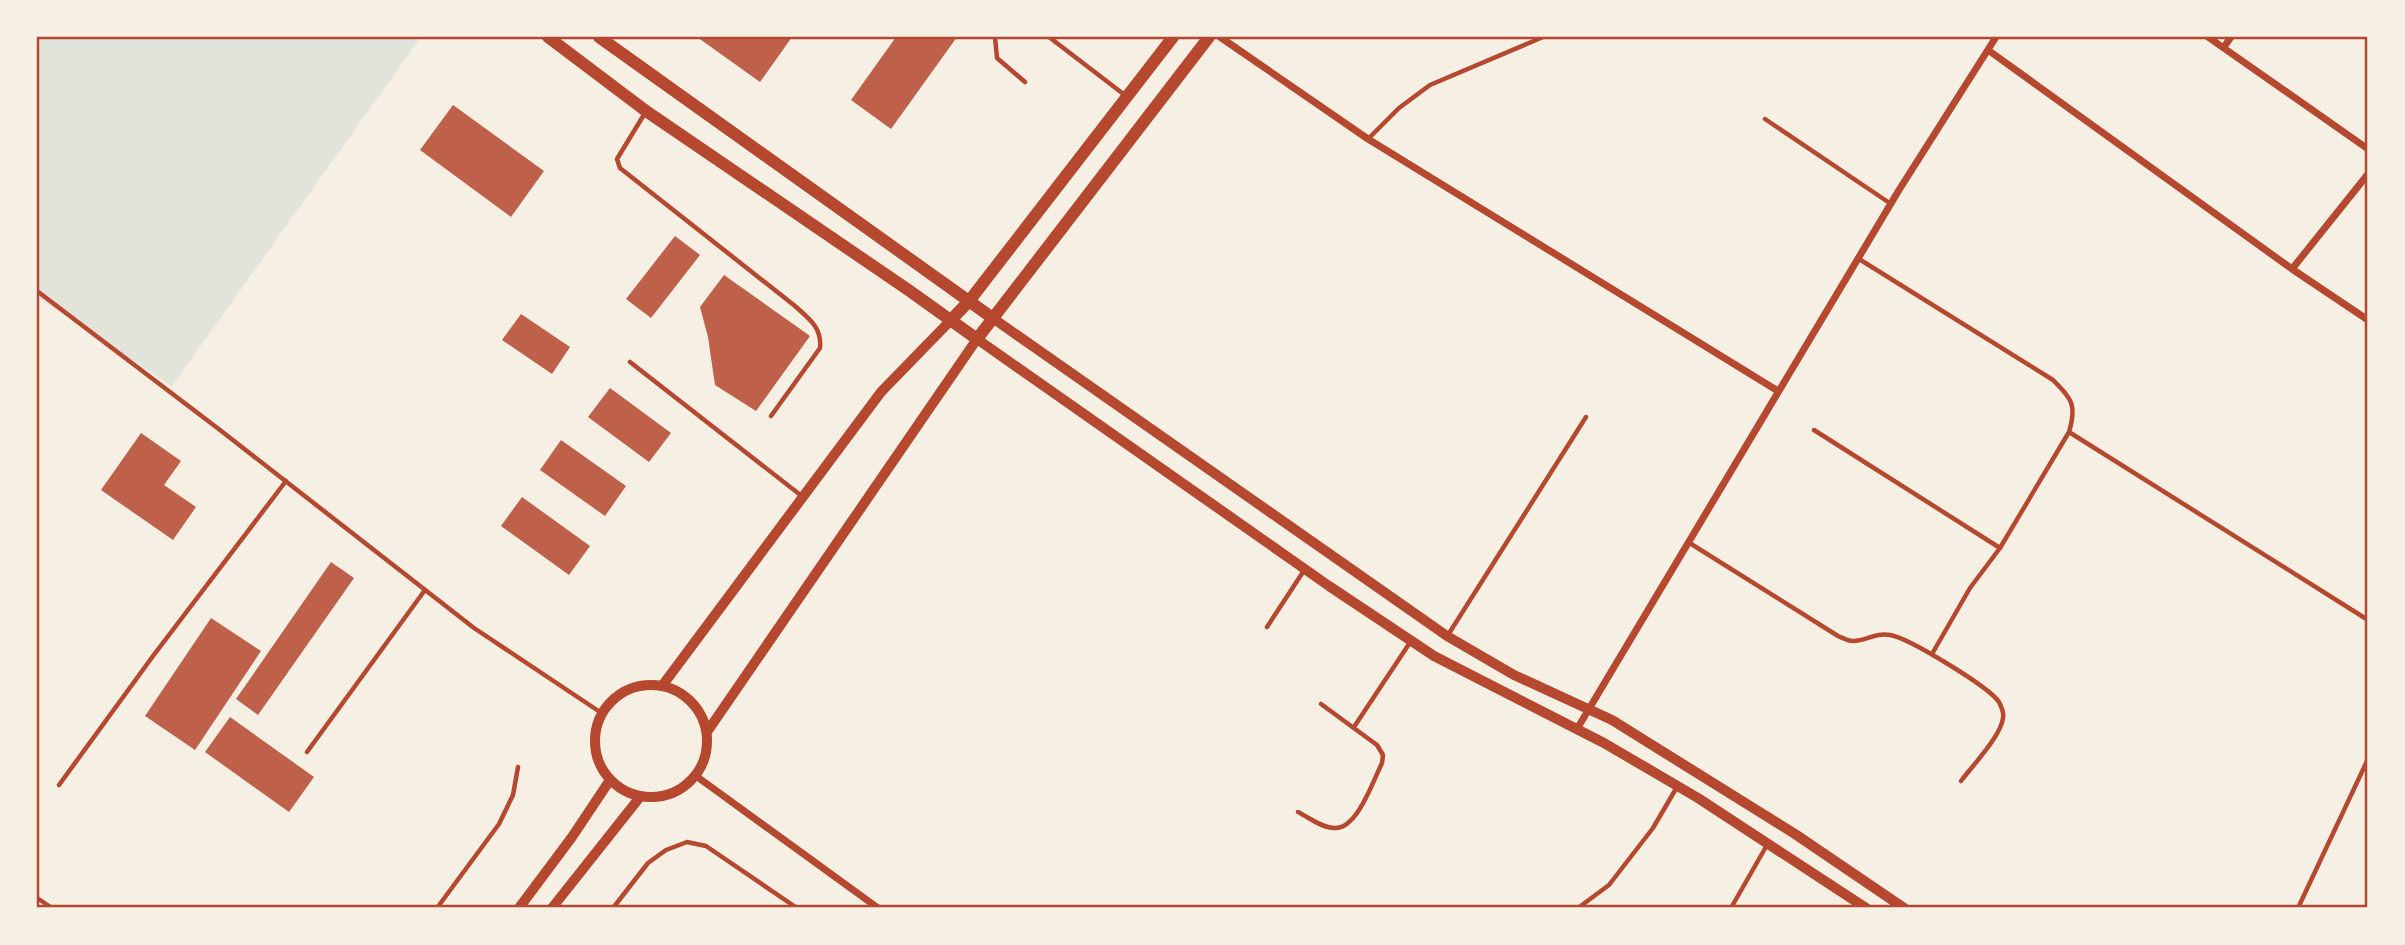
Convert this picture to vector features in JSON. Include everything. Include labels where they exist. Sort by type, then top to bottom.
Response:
[{"type":"main road","points":[[548,37],[646,111],[977,339],[1209,37]]},
{"type":"main road","points":[[599,37],[994,319]]},
{"type":"main road","points":[[951,320],[970,300],[1173,37]]},
{"type":"street","points":[[1220,37],[1368,139],[1778,391]]},
{"type":"street","points":[[1577,729],[1891,204],[1996,37]]},
{"type":"street","points":[[2208,37],[2368,149]]},
{"type":"street","points":[[2224,47],[2231,37]]},
{"type":"street","points":[[1988,50],[2292,269],[2368,320]]},
{"type":"street","points":[[2292,269],[2368,174]]},
{"type":"street","points":[[994,319],[1447,636],[1514,675],[1612,720],[1795,834],[1904,908]]},
{"type":"street","points":[[662,686],[881,392],[951,320]]},
{"type":"street","points":[[707,732],[977,339],[1434,656],[1577,729],[1678,786],[1866,908]]},
{"type":"street","points":[[646,685],[662,686],[678,691],[692,702],[702,716],[707,732],[707,747],[704,762],[686,786],[657,798],[640,797],[624,791],[610,780],[600,766],[595,749],[595,735],[603,714],[616,697],[630,689],[646,685]]},
{"type":"street","points":[[696,776],[878,908]]},
{"type":"street","points":[[519,908],[610,780]]},
{"type":"street","points":[[552,908],[640,797]]},
{"type":"lane","points":[[995,37],[998,58],[1025,82]]},
{"type":"lane","points":[[1049,37],[1127,97]]},
{"type":"lane","points":[[1368,139],[1399,108],[1430,85],[1543,37]]},
{"type":"lane","points":[[646,111],[617,159],[620,168],[795,306],[816,326],[821,336],[820,348],[771,416]]},
{"type":"lane","points":[[1765,119],[1891,204]]},
{"type":"lane","points":[[1859,259],[2053,380],[2071,398],[2074,415],[2069,432],[2000,548],[1970,588],[1932,654]]},
{"type":"lane","points":[[37,291],[474,628],[603,714]]},
{"type":"lane","points":[[630,362],[803,497]]},
{"type":"lane","points":[[1447,636],[1586,417]]},
{"type":"lane","points":[[1814,430],[2000,548]]},
{"type":"lane","points":[[2069,432],[2368,620]]},
{"type":"lane","points":[[59,785],[286,481]]},
{"type":"lane","points":[[1688,542],[1838,636],[1852,641],[1877,633],[1901,637],[1992,694],[2001,704],[2003,717],[1997,733],[1961,781]]},
{"type":"lane","points":[[1267,627],[1306,569]]},
{"type":"lane","points":[[307,752],[425,590]]},
{"type":"lane","points":[[1354,727],[1411,641]]},
{"type":"lane","points":[[1298,811],[1331,828],[1350,823],[1358,813],[1382,763],[1383,755],[1377,745],[1321,704]]},
{"type":"lane","points":[[2298,908],[2368,759]]},
{"type":"lane","points":[[437,908],[499,824],[513,795],[518,767]]},
{"type":"lane","points":[[1578,908],[1609,885],[1653,828],[1678,786]]},
{"type":"lane","points":[[613,908],[648,863],[666,850],[687,842],[706,846],[797,908]]},
{"type":"lane","points":[[1731,908],[1768,844]]},
{"type":"lane","points":[[37,898],[52,908]]},
{"type":"shaded area","points":[[37,37],[421,37],[172,386],[37,297]]},
{"type":"building","points":[[697,37],[792,37],[760,82]]},
{"type":"building","points":[[896,37],[957,37],[891,129],[851,100]]},
{"type":"building","points":[[453,105],[544,171],[511,217],[420,150]]},
{"type":"building","points":[[675,236],[700,255],[651,318],[626,299]]},
{"type":"building","points":[[724,275],[810,336],[756,411],[715,385],[708,337],[700,307]]},
{"type":"building","points":[[521,314],[570,347],[552,374],[502,340]]},
{"type":"building","points":[[610,388],[671,433],[649,462],[588,417]]},
{"type":"building","points":[[141,433],[181,461],[164,485],[196,507],[173,540],[101,490]]},
{"type":"building","points":[[561,440],[626,486],[605,516],[540,470]]},
{"type":"building","points":[[522,497],[590,546],[569,575],[501,526]]},
{"type":"building","points":[[331,562],[354,578],[258,715],[236,699]]},
{"type":"building","points":[[211,618],[261,651],[195,750],[145,716]]},
{"type":"building","points":[[230,717],[314,777],[289,812],[205,752]]}]
